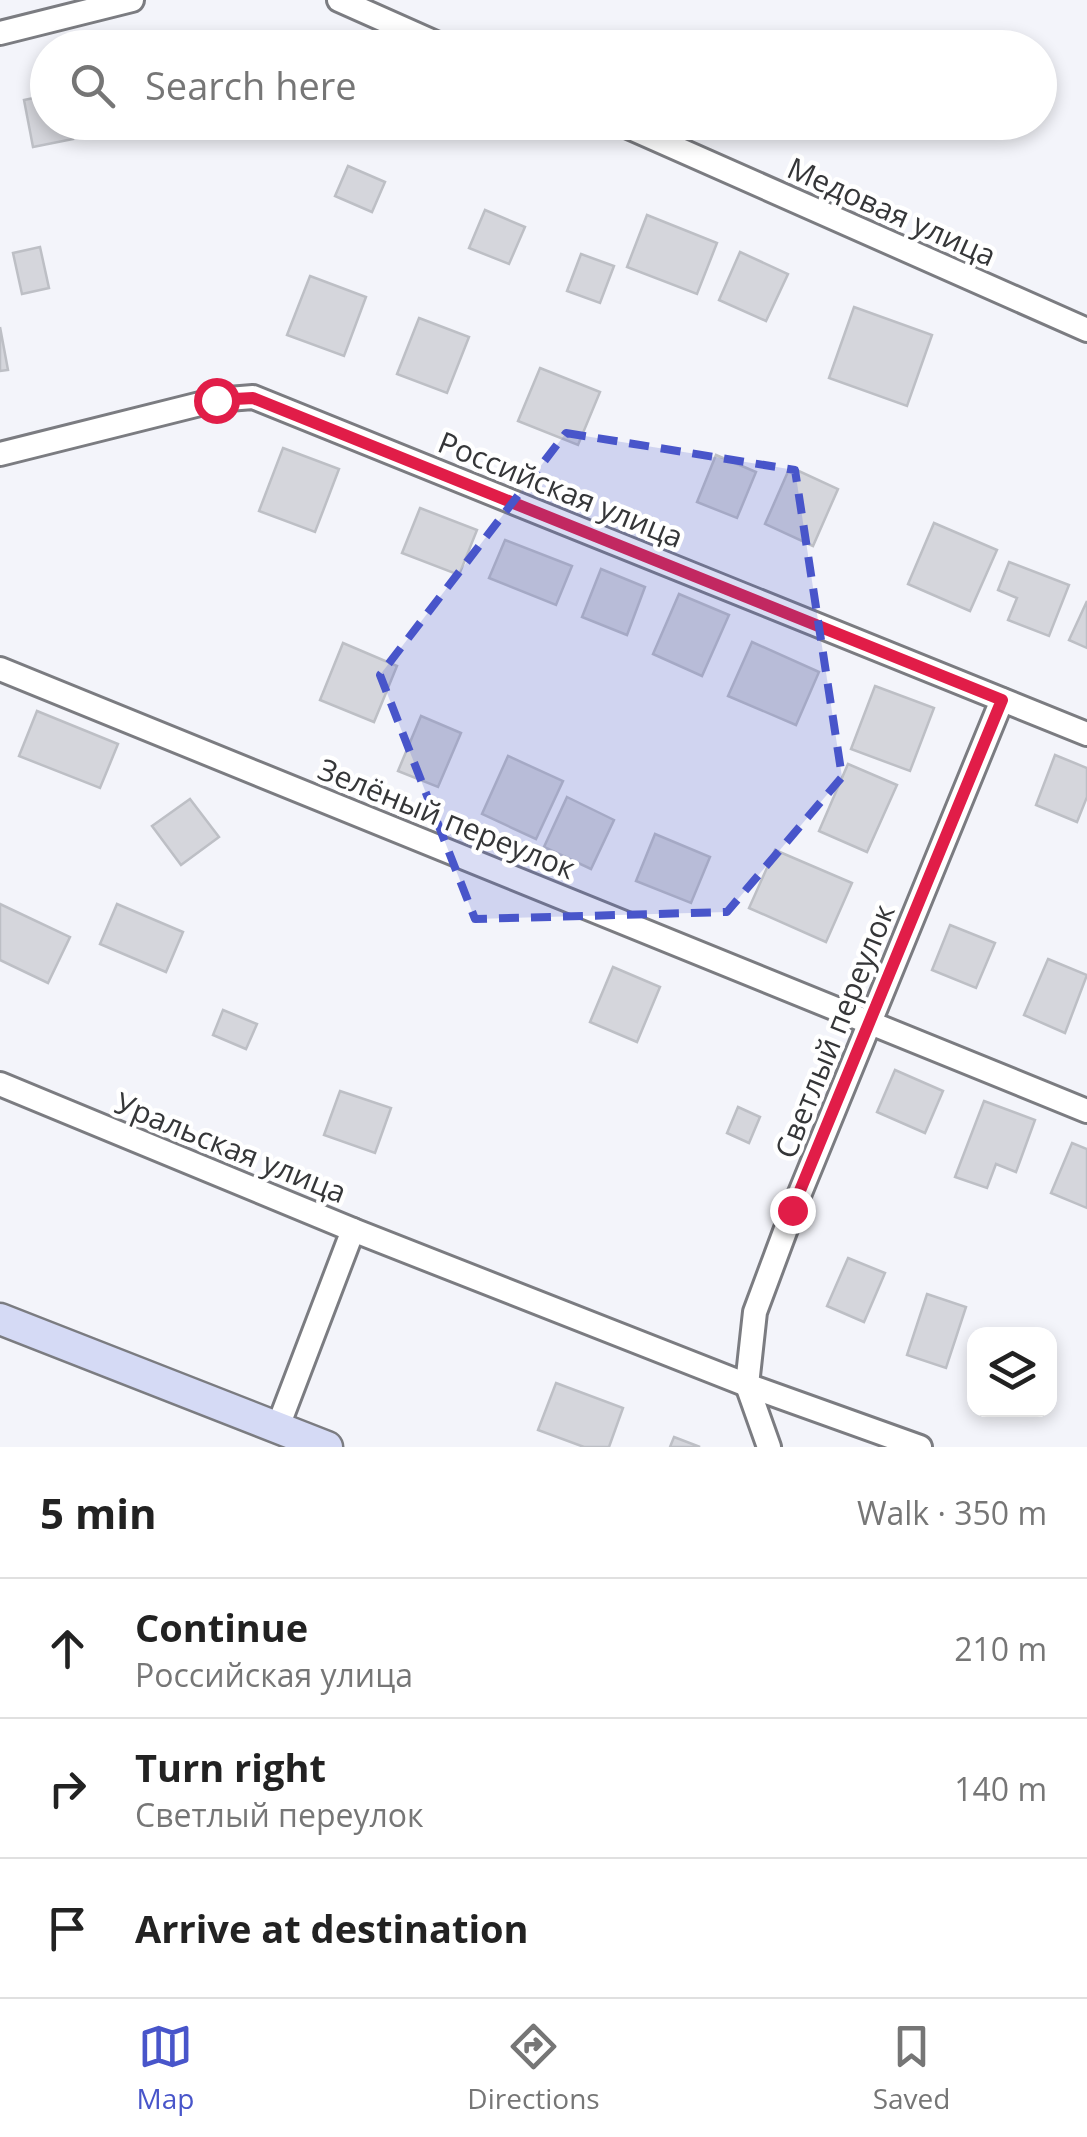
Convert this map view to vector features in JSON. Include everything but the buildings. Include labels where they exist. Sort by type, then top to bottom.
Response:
[{"type":"main road","points":[[0,1319],[327,1447]]},
{"type":"street","points":[[0,33],[132,0]]},
{"type":"street","points":[[340,0],[407,30]]},
{"type":"street","name":"Медовая улица","points":[[658,140],[1087,330]]},
{"type":"street","name":"Российская улица","points":[[0,454],[216,400],[253,398],[1087,734]]},
{"type":"street","name":"Зелёный переулок","points":[[0,670],[1087,1111]]},
{"type":"street","name":"Светлый переулок","points":[[769,1447],[747,1385],[755,1312],[1002,700]]},
{"type":"street","name":"Уральская улица","points":[[0,1084],[353,1230],[277,1429]]},
{"type":"street","points":[[353,1230],[747,1385],[920,1447]]},
{"type":"highlighted area","points":[[566,433],[795,470],[842,777],[727,912],[475,919],[380,675]]},
{"type":"route","points":[[216,400],[253,398],[1002,700],[792,1210]]}]
